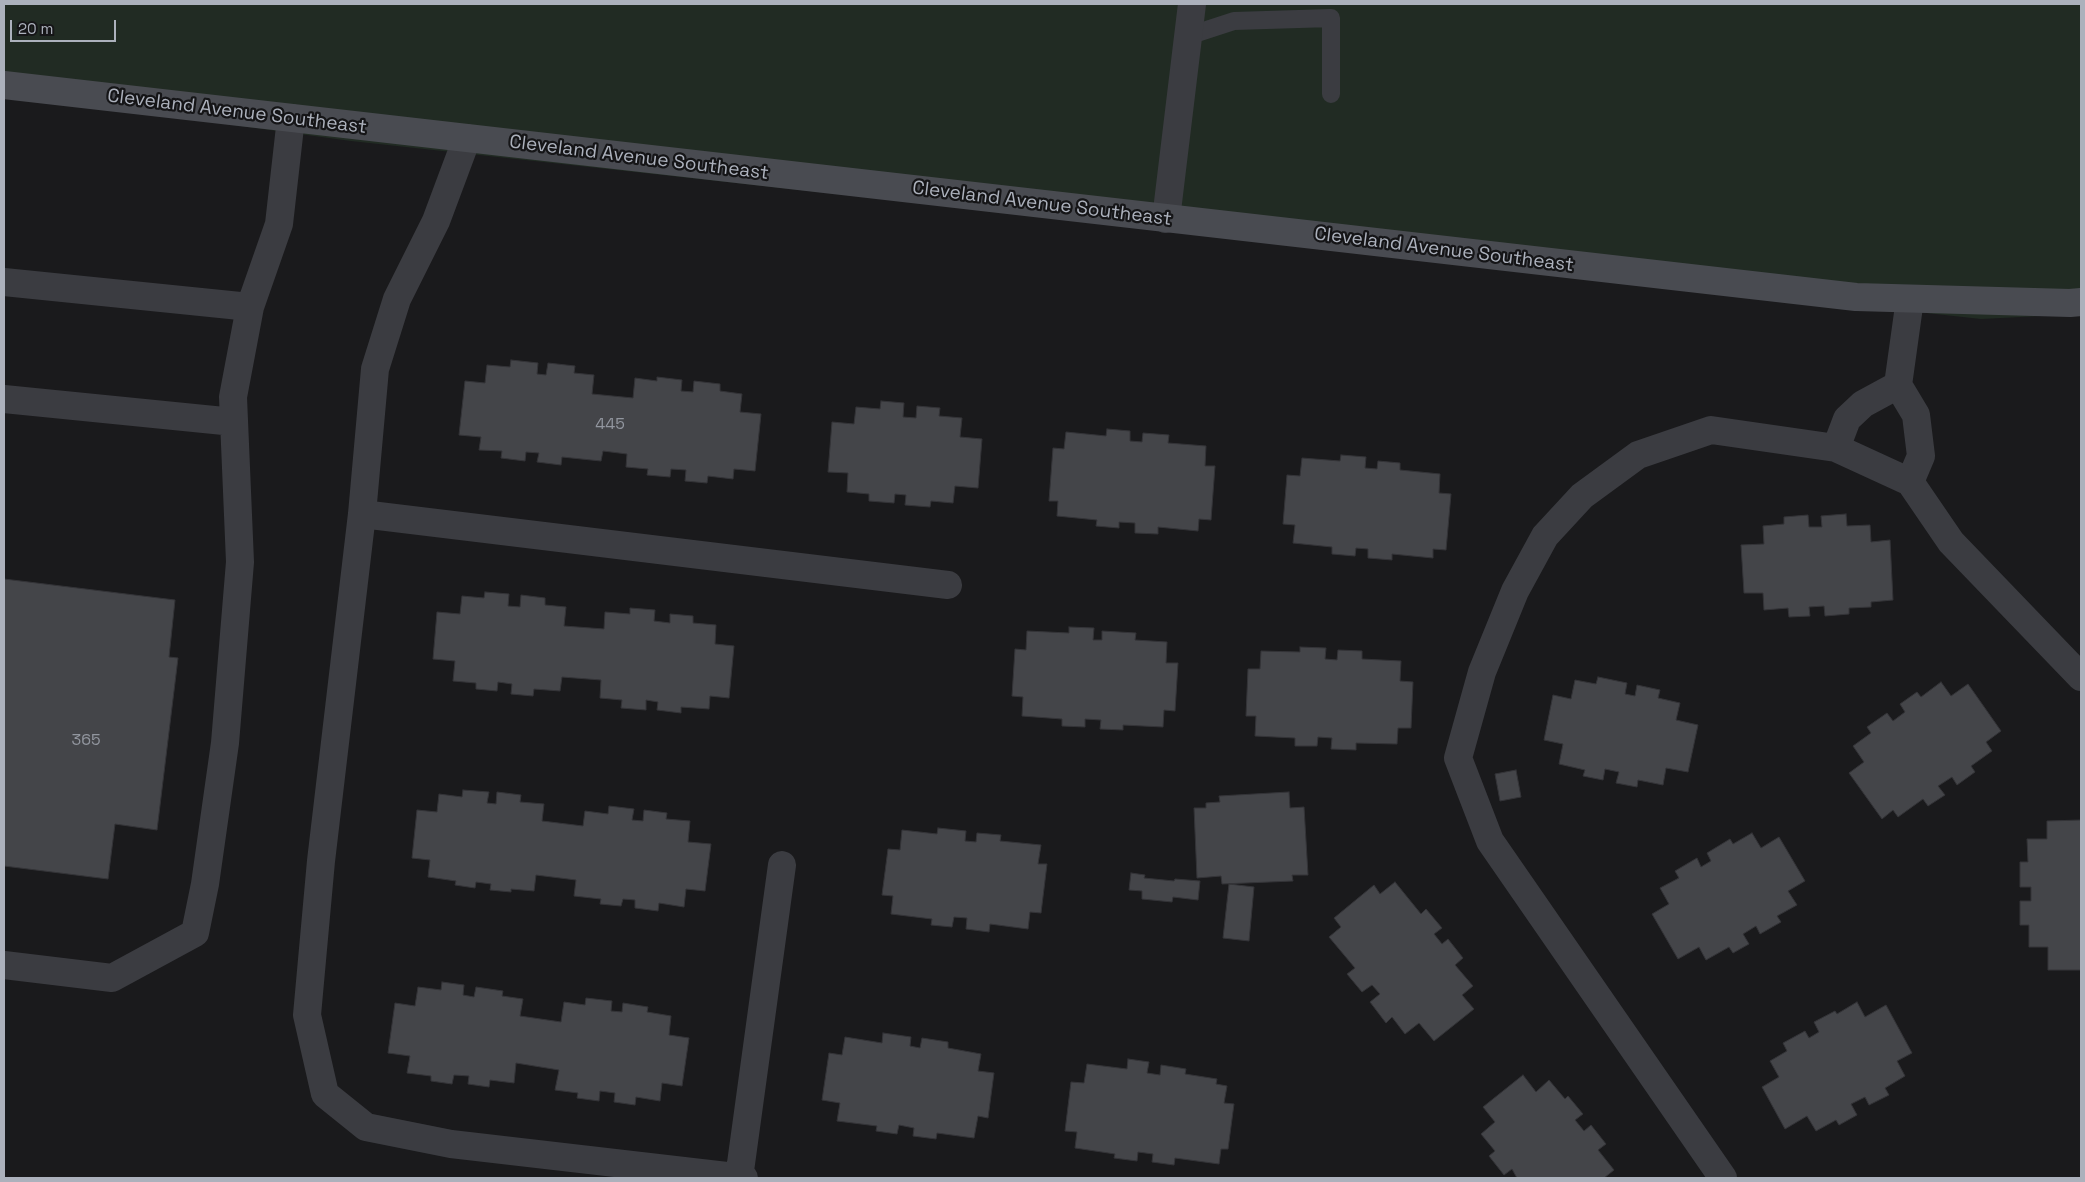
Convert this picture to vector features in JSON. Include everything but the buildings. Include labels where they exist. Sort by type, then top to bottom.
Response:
[{"type":"main road","name":"Cleveland Avenue Southeast","points":[[4,85],[1856,297],[2081,302]]},
{"type":"street","points":[[1166,218],[1192,4]]},
{"type":"street","points":[[4,965],[112,978],[195,933],[205,884],[225,743],[240,562],[233,397],[250,307],[279,224],[291,118]]},
{"type":"street","points":[[467,138],[436,221],[397,299],[375,369],[362,514],[321,861],[307,1015],[325,1094],[366,1127],[451,1144],[744,1178]]},
{"type":"street","points":[[4,282],[250,307]]},
{"type":"street","points":[[1910,299],[1898,384],[1916,415],[1921,456],[1910,482]]},
{"type":"street","points":[[1836,448],[1847,419],[1863,404],[1898,384]]},
{"type":"street","points":[[4,399],[234,422]]},
{"type":"street","points":[[1724,1178],[1490,842],[1458,758],[1482,672],[1515,591],[1545,536],[1582,496],[1638,455],[1711,430],[1836,448],[1910,482],[1951,542],[2081,677]]},
{"type":"street","points":[[362,514],[948,585]]},
{"type":"street","points":[[739,1178],[782,866]]},
{"type":"lane","points":[[1188,36],[1234,21],[1332,11],[1331,94]]},
{"type":"shaded area","points":[[4,4],[2081,4],[2081,314],[1981,319],[351,141],[4,94]]}]
